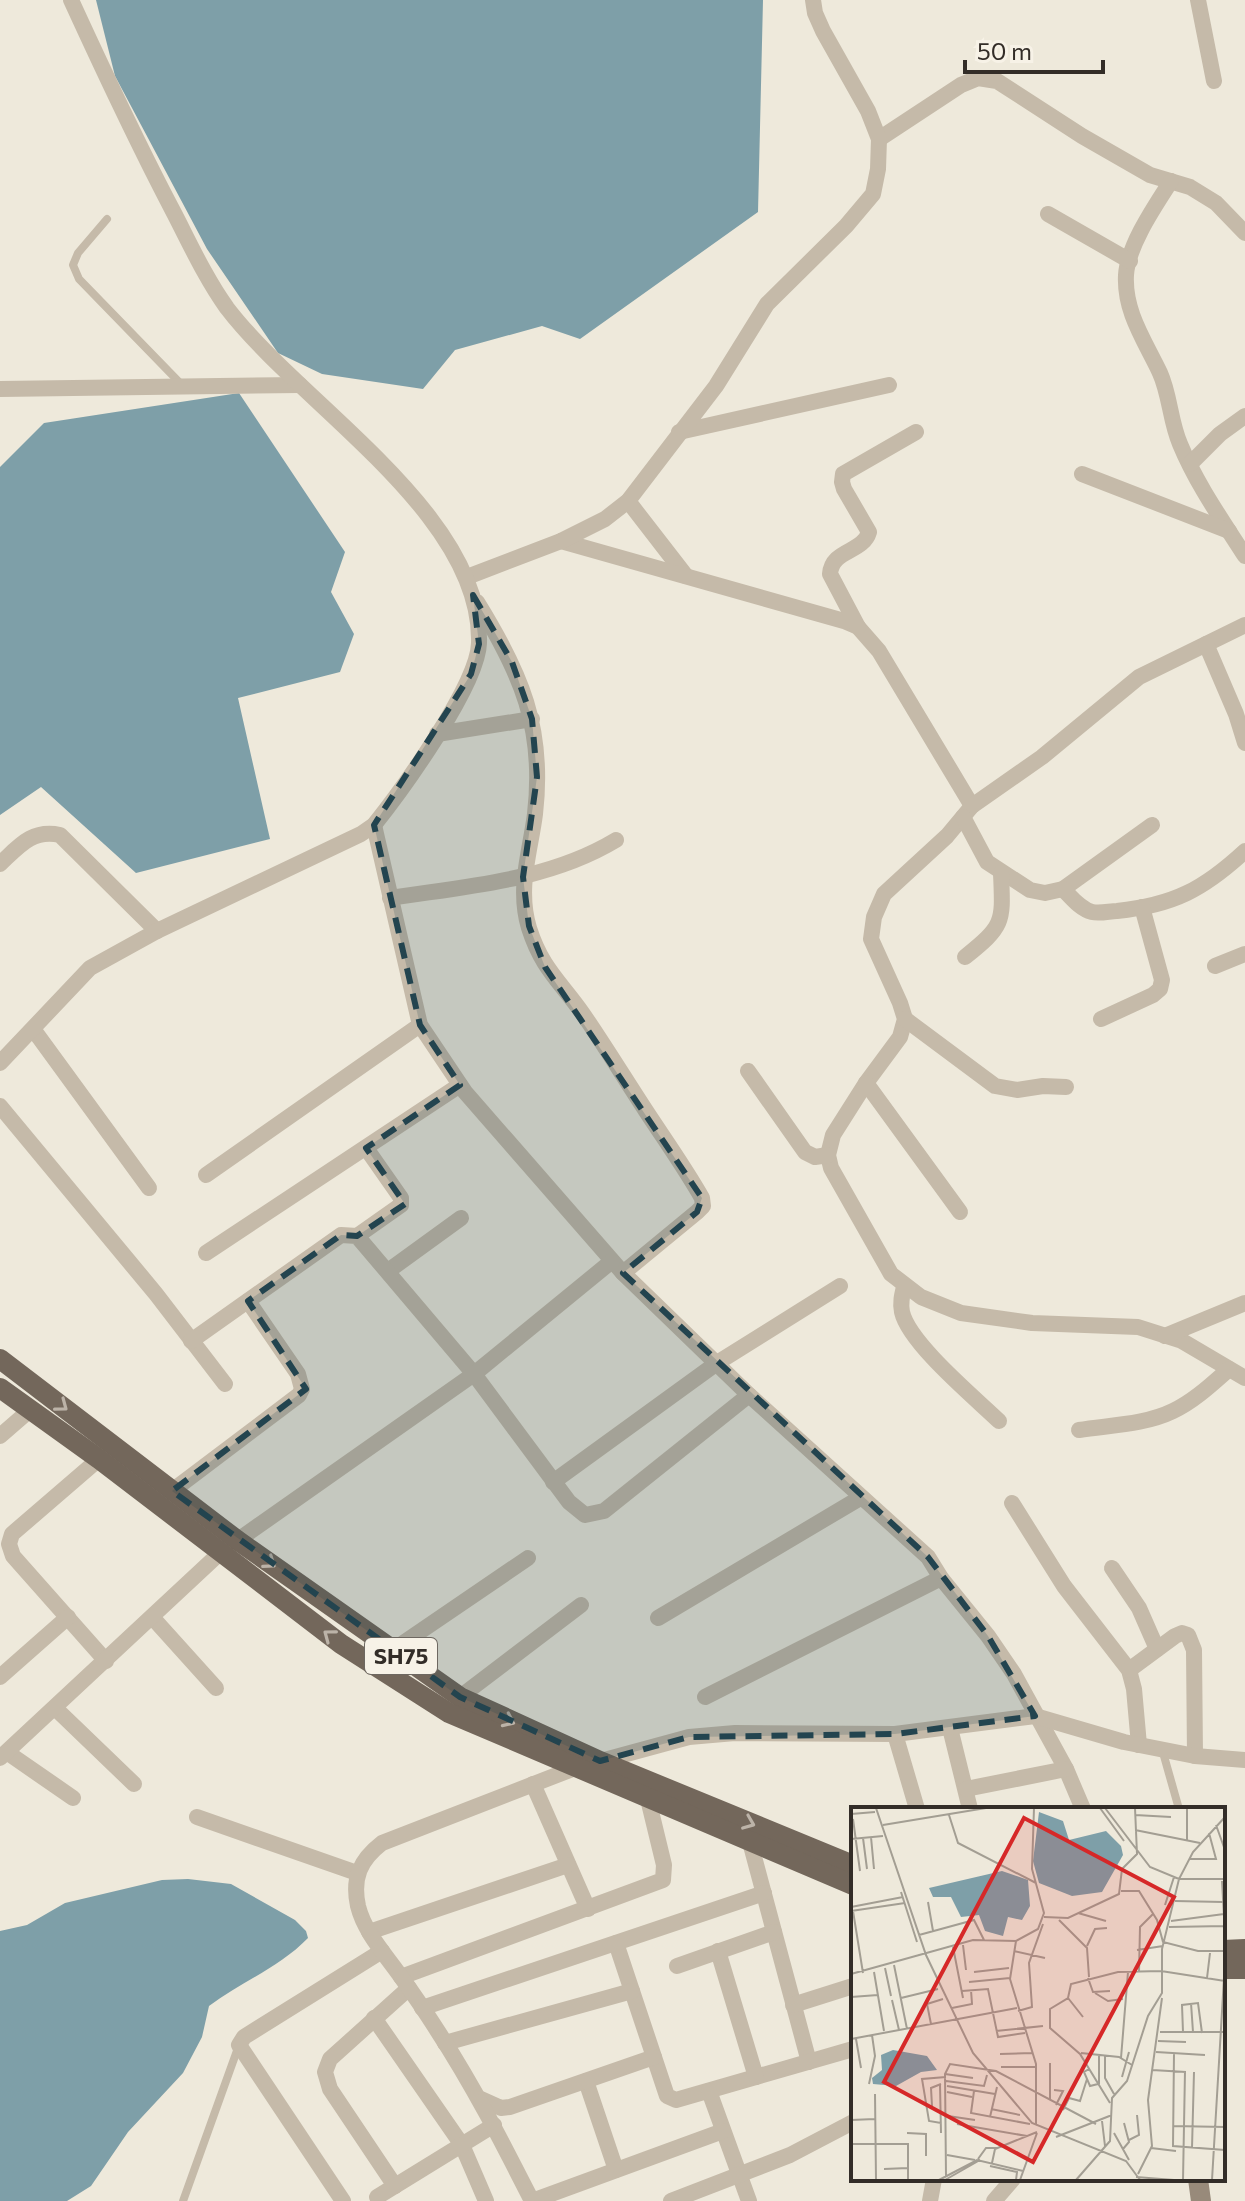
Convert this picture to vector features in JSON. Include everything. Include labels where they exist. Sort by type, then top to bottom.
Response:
[{"type":"main road","name":"SH75","points":[[0,1359],[172,1491],[229,1546],[341,1644],[449,1713],[851,1884]]},
{"type":"main road","name":"SH75","points":[[0,1388],[99,1459],[159,1508],[229,1546],[393,1650],[460,1697],[600,1761],[851,1864]]},
{"type":"main road","points":[[1225,1950],[1245,1949]]},
{"type":"street","points":[[0,1063],[90,968],[157,931],[374,825],[460,699],[479,644],[473,595],[467,577],[435,522],[373,455],[262,349],[226,306],[134,138],[71,0]]},
{"type":"street","points":[[467,577],[561,541],[605,519],[628,501],[716,386],[767,304],[846,226],[873,194],[879,139],[868,111],[823,31],[813,0]]},
{"type":"street","points":[[1198,0],[1214,81]]},
{"type":"street","points":[[879,139],[961,85],[978,78],[997,81],[1150,175],[1190,187],[1216,203],[1245,233]]},
{"type":"street","points":[[1171,181],[1143,225],[1130,261],[1126,273],[1129,305],[1139,335],[1164,384],[1168,411],[1190,464],[1245,556]]},
{"type":"street","points":[[1048,214],[1130,261]]},
{"type":"street","points":[[0,389],[300,385]]},
{"type":"street","points":[[679,432],[889,385]]},
{"type":"street","points":[[1190,464],[1220,434],[1245,416]]},
{"type":"street","points":[[916,432],[843,474],[844,489],[869,532],[863,542],[836,558],[830,574],[858,627],[879,651],[968,812],[987,862],[1030,890],[1045,893],[1063,889],[1152,825]]},
{"type":"street","points":[[1082,474],[1229,531]]},
{"type":"street","points":[[628,501],[686,576]]},
{"type":"street","points":[[561,541],[858,627]]},
{"type":"street","points":[[73,1798],[4,1755],[229,1546],[474,1374],[703,1206],[702,1198],[581,1011],[545,967],[529,926],[523,877],[535,815],[537,777],[532,719],[512,662],[473,595]]},
{"type":"street","points":[[1245,625],[1139,677],[1042,757],[968,812],[947,836],[884,894],[874,917],[871,939],[905,1019],[900,1037],[833,1135],[828,1155],[831,1168],[882,1261],[904,1287],[921,1297],[961,1313],[1032,1323],[1138,1327],[1182,1341],[1245,1378]]},
{"type":"street","points":[[1206,644],[1245,743]]},
{"type":"street","points":[[437,734],[532,719]]},
{"type":"street","points":[[374,825],[420,1025],[460,1085],[617,1267],[749,1395],[928,1557],[1014,1674],[1066,1769],[1082,1807]]},
{"type":"street","points":[[0,864],[28,837],[47,833],[60,835],[157,931]]},
{"type":"street","points":[[390,898],[523,877],[590,855],[616,840]]},
{"type":"street","points":[[1063,889],[1078,904],[1094,913],[1142,907],[1197,890],[1245,851]]},
{"type":"street","points":[[965,957],[991,936],[1002,917],[1001,873]]},
{"type":"street","points":[[1101,1019],[1160,989],[1162,980],[1142,907]]},
{"type":"street","points":[[1215,966],[1245,954]]},
{"type":"street","points":[[905,1019],[995,1086],[1017,1090],[1043,1086],[1066,1087]]},
{"type":"street","points":[[206,1175],[420,1025]]},
{"type":"street","points":[[33,1029],[149,1188]]},
{"type":"street","points":[[748,1071],[805,1152],[815,1157],[828,1155]]},
{"type":"street","points":[[866,1083],[960,1212]]},
{"type":"street","points":[[206,1253],[460,1085]]},
{"type":"street","points":[[0,1106],[156,1294],[225,1384]]},
{"type":"street","points":[[191,1341],[341,1235],[357,1236],[401,1205],[401,1198],[366,1148]]},
{"type":"street","points":[[388,1271],[461,1218]]},
{"type":"street","points":[[357,1236],[474,1374],[576,1511],[585,1515],[604,1511],[749,1395]]},
{"type":"street","points":[[553,1482],[717,1363],[840,1286]]},
{"type":"street","points":[[904,1287],[900,1304],[902,1315],[913,1333],[999,1421]]},
{"type":"street","points":[[172,1491],[299,1395],[302,1389],[298,1374],[248,1301]]},
{"type":"street","points":[[1165,1336],[1245,1303]]},
{"type":"street","points":[[1079,1430],[1152,1419],[1175,1410],[1229,1369]]},
{"type":"street","points":[[0,1436],[30,1410]]},
{"type":"street","points":[[99,1459],[12,1534],[9,1544],[13,1556],[106,1661]]},
{"type":"street","points":[[658,1618],[860,1498]]},
{"type":"street","points":[[1012,1503],[1064,1586],[1129,1670],[1134,1689],[1139,1745]]},
{"type":"street","points":[[393,1650],[528,1558]]},
{"type":"street","points":[[1112,1568],[1139,1608],[1157,1649]]},
{"type":"street","points":[[705,1697],[941,1578]]},
{"type":"street","points":[[460,1697],[581,1605]]},
{"type":"street","points":[[0,1677],[68,1617]]},
{"type":"street","points":[[152,1617],[216,1688]]},
{"type":"street","points":[[1129,1670],[1182,1633],[1192,1641],[1195,1756]]},
{"type":"street","points":[[55,1708],[134,1784]]},
{"type":"street","points":[[723,2131],[532,2201],[481,2099],[369,1932],[359,1910],[355,1889],[357,1873],[366,1855],[382,1843],[575,1768],[689,1737],[720,1734],[895,1734],[1035,1716],[1139,1745],[1195,1756],[1245,1760]]},
{"type":"street","points":[[950,1728],[970,1807]]},
{"type":"street","points":[[895,1734],[916,1807]]},
{"type":"street","points":[[966,1789],[1066,1769]]},
{"type":"street","points":[[533,1784],[588,1909]]},
{"type":"street","points":[[395,2186],[330,2089],[325,2072],[330,2059],[374,2018],[405,1982],[663,1880],[664,1865],[648,1799]]},
{"type":"street","points":[[197,1817],[357,1873]]},
{"type":"street","points":[[750,1842],[809,2062]]},
{"type":"street","points":[[369,1932],[568,1865]]},
{"type":"street","points":[[422,2008],[764,1893]]},
{"type":"street","points":[[677,1966],[774,1932]]},
{"type":"street","points":[[616,1943],[667,2096],[676,2100],[851,2050]]},
{"type":"street","points":[[343,2201],[239,2045],[244,2037],[382,1951]]},
{"type":"street","points":[[718,1951],[756,2077]]},
{"type":"street","points":[[793,2005],[851,1987]]},
{"type":"street","points":[[445,2043],[632,1991]]},
{"type":"street","points":[[374,2018],[462,2145],[486,2201]]},
{"type":"street","points":[[481,2099],[493,2106],[510,2107],[654,2057]]},
{"type":"street","points":[[586,2081],[616,2170]]},
{"type":"street","points":[[709,2091],[749,2201]]},
{"type":"street","points":[[671,2201],[790,2155],[851,2123]]},
{"type":"street","points":[[377,2197],[494,2125]]},
{"type":"street","points":[[930,2201],[934,2181]]},
{"type":"street","points":[[994,2201],[1011,2181]]},
{"type":"street","points":[[1198,2181],[1201,2201]]},
{"type":"lane","points":[[107,219],[78,253],[73,265],[79,279],[184,388]]},
{"type":"lane","points":[[1162,1749],[1178,1807]]},
{"type":"lane","points":[[183,2201],[239,2045]]},
{"type":"highlighted area","points":[[473,595],[512,662],[532,719],[537,777],[523,877],[529,926],[545,967],[702,1198],[697,1212],[623,1273],[928,1557],[988,1636],[1035,1716],[895,1734],[689,1737],[600,1761],[524,1728],[460,1697],[172,1491],[306,1389],[248,1301],[341,1235],[357,1236],[405,1204],[366,1148],[460,1085],[420,1025],[374,825],[471,674],[479,644]]},
{"type":"water","points":[[96,0],[763,0],[758,212],[580,339],[542,326],[455,350],[423,389],[322,374],[278,353],[207,249],[115,76]]},
{"type":"water","points":[[239,393],[345,552],[331,592],[354,634],[340,672],[238,698],[270,839],[136,873],[41,787],[0,815],[0,467],[44,423]]},
{"type":"water","points":[[188,1879],[231,1884],[295,1920],[306,1931],[308,1938],[285,1957],[209,2006],[202,2037],[183,2073],[128,2132],[91,2186],[67,2201],[0,2201],[0,1931],[27,1925],[65,1903],[162,1880]]}]
